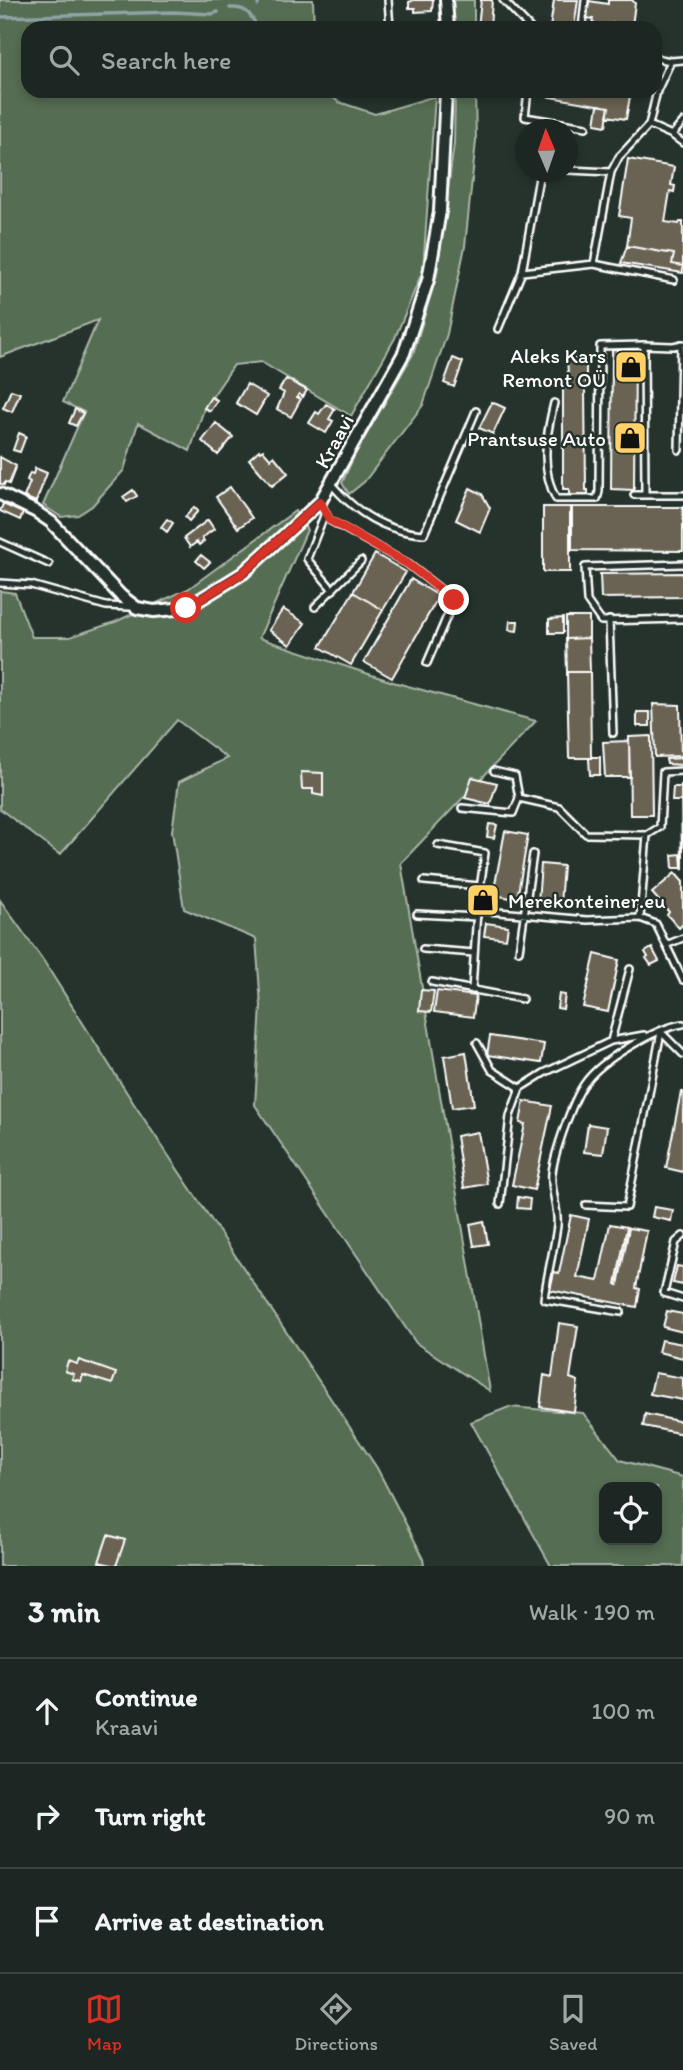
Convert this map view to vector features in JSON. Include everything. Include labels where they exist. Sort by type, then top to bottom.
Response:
[{"type":"street","points":[[446,0],[448,21]]},
{"type":"street","name":"Kraavi","points":[[137,608],[154,611],[186,608],[199,601],[243,573],[320,502],[332,485],[404,353],[428,280],[440,211],[446,98]]},
{"type":"street","points":[[0,494],[51,522],[121,596],[137,608]]},
{"type":"lane","points":[[388,0],[390,21]]},
{"type":"lane","points":[[503,0],[523,21]]},
{"type":"lane","points":[[583,21],[585,0]]},
{"type":"lane","points":[[662,59],[683,60]]},
{"type":"lane","points":[[662,80],[671,61]]},
{"type":"lane","points":[[527,98],[525,117],[586,127]]},
{"type":"lane","points":[[594,264],[611,172],[619,157],[649,125],[655,98]]},
{"type":"lane","points":[[672,135],[683,122]]},
{"type":"lane","points":[[649,125],[672,135],[683,144]]},
{"type":"lane","points":[[578,170],[611,172]]},
{"type":"lane","points":[[498,329],[522,272],[538,182]]},
{"type":"lane","points":[[522,272],[594,264],[674,280]]},
{"type":"lane","points":[[554,403],[547,430],[547,482],[556,499],[597,499],[600,346],[682,344],[679,450]]},
{"type":"lane","points":[[644,345],[645,494]]},
{"type":"lane","points":[[332,485],[345,500],[372,520],[404,533],[424,534],[476,411]]},
{"type":"lane","points":[[634,495],[683,495]]},
{"type":"lane","points":[[320,502],[330,520],[408,564],[454,600],[427,663]]},
{"type":"lane","points":[[325,513],[307,559],[333,590]]},
{"type":"lane","points":[[0,541],[49,564]]},
{"type":"lane","points":[[315,607],[361,561]]},
{"type":"lane","points":[[683,564],[585,567],[587,601],[601,621],[683,619]]},
{"type":"lane","points":[[0,583],[31,585],[106,606],[137,608]]},
{"type":"lane","points":[[610,620],[613,733]]},
{"type":"lane","points":[[463,808],[513,813],[519,798],[515,776],[494,771]]},
{"type":"lane","points":[[519,798],[559,807],[586,834],[647,835],[660,827],[663,772],[683,771]]},
{"type":"lane","points":[[640,918],[647,835]]},
{"type":"lane","points":[[438,845],[485,853],[477,913],[472,990]]},
{"type":"lane","points":[[519,951],[533,854]]},
{"type":"lane","points":[[424,881],[480,886]]},
{"type":"lane","points":[[417,914],[524,913],[587,920],[640,918],[656,924],[683,980]]},
{"type":"lane","points":[[666,945],[683,938]]},
{"type":"lane","points":[[424,949],[474,953]]},
{"type":"lane","points":[[611,1041],[630,969]]},
{"type":"lane","points":[[432,982],[522,999]]},
{"type":"lane","points":[[621,1312],[544,1299],[557,1226],[558,1207],[551,1178],[553,1163],[585,1083],[595,1072],[645,1036],[683,1024]]},
{"type":"lane","points":[[500,1204],[510,1116],[520,1088],[544,1073],[611,1041],[661,1032]]},
{"type":"lane","points":[[661,1032],[683,1054]]},
{"type":"lane","points":[[586,1205],[626,1207],[661,1032]]},
{"type":"lane","points":[[477,1043],[492,1070],[520,1088]]},
{"type":"lane","points":[[683,1236],[676,1242],[664,1293],[683,1299]]},
{"type":"green space","points":[[0,0],[313,0],[314,21],[21,21],[21,98],[334,98],[375,114],[435,98],[423,270],[395,338],[351,416],[261,362],[234,365],[204,409],[190,451],[138,423],[124,470],[92,506],[78,515],[61,517],[43,505],[84,412],[63,402],[98,320],[0,357]]},
{"type":"green space","points":[[451,0],[474,0],[474,21],[452,21]]},
{"type":"green space","points":[[455,98],[475,98],[476,141],[465,246],[447,334],[423,405],[364,482],[349,494],[342,483],[354,456],[413,354],[437,274],[454,144]]},
{"type":"green space","points":[[295,511],[307,530],[259,638],[393,682],[536,721],[401,863],[490,1391],[416,1343],[255,1105],[261,1006],[256,939],[184,909],[172,831],[179,782],[227,758],[177,720],[60,855],[0,809],[0,591],[15,593],[32,637],[70,637],[115,622],[188,589]]},
{"type":"green space","points":[[0,900],[43,960],[134,1104],[377,1468],[423,1557],[424,1566],[0,1566]]},
{"type":"green space","points":[[509,1407],[583,1413],[620,1460],[683,1477],[683,1566],[551,1566],[471,1422]]},
{"type":"building","points":[[433,0],[432,11],[415,12],[415,8],[409,8],[409,2]]},
{"type":"building","points":[[481,0],[492,0],[490,21],[479,21]]},
{"type":"building","points":[[554,0],[578,0],[575,21],[551,21]]},
{"type":"building","points":[[608,0],[632,0],[635,3],[633,21],[592,21],[587,18],[589,1],[608,4]]},
{"type":"building","points":[[556,98],[630,98],[626,119],[607,116],[609,107]]},
{"type":"building","points":[[598,105],[609,107],[606,126],[595,124]]},
{"type":"building","points":[[628,159],[674,167],[671,185],[675,186],[674,192],[670,191],[665,222],[683,222],[683,266],[672,264],[674,254],[627,246],[631,218],[619,216]]},
{"type":"building","points":[[627,246],[674,254],[672,264],[683,266],[683,273],[621,263]]},
{"type":"building","points":[[612,350],[635,351],[634,490],[611,489]]},
{"type":"building","points":[[453,358],[463,362],[454,387],[444,383]]},
{"type":"building","points":[[567,359],[586,359],[586,382],[589,381],[589,388],[585,388],[588,496],[569,496],[569,489],[563,489],[563,388],[569,388]]},
{"type":"building","points":[[286,379],[307,390],[303,397],[299,394],[297,397],[301,399],[291,417],[277,409],[284,393],[279,390]]},
{"type":"building","points":[[247,384],[267,396],[256,415],[236,403]]},
{"type":"building","points":[[11,390],[20,393],[12,412],[3,408]]},
{"type":"building","points":[[211,397],[217,400],[210,411],[204,408]]},
{"type":"building","points":[[492,402],[505,408],[493,434],[479,428]]},
{"type":"building","points":[[326,404],[335,409],[329,419],[333,421],[326,433],[309,423],[316,412],[319,414]]},
{"type":"building","points":[[75,409],[83,413],[76,426],[69,423]]},
{"type":"building","points":[[216,423],[233,437],[218,455],[202,441]]},
{"type":"building","points":[[19,433],[26,436],[20,452],[13,450]]},
{"type":"building","points":[[259,450],[263,450],[271,459],[274,456],[288,473],[272,486],[249,459]]},
{"type":"building","points":[[0,457],[16,466],[9,484],[0,484]]},
{"type":"building","points":[[35,468],[47,473],[36,502],[24,497],[30,482],[27,480]]},
{"type":"building","points":[[230,487],[252,518],[238,528],[216,497]]},
{"type":"building","points":[[470,488],[482,494],[490,508],[480,532],[456,520]]},
{"type":"building","points":[[133,490],[137,496],[127,502],[123,497]]},
{"type":"building","points":[[3,504],[23,513],[20,520],[0,511]]},
{"type":"building","points":[[194,507],[198,511],[189,521],[185,517]]},
{"type":"building","points":[[543,507],[570,507],[570,572],[543,572]]},
{"type":"building","points":[[572,507],[683,507],[683,551],[572,550]]},
{"type":"building","points":[[167,519],[173,523],[167,532],[161,527]]},
{"type":"building","points":[[208,520],[214,529],[202,538],[204,541],[199,545],[197,542],[190,547],[184,538]]},
{"type":"building","points":[[375,554],[406,572],[383,610],[353,592]]},
{"type":"building","points":[[201,555],[210,562],[204,568],[196,561]]},
{"type":"building","points":[[683,573],[683,597],[601,598],[600,574]]},
{"type":"building","points":[[411,579],[439,596],[392,678],[364,662]]},
{"type":"building","points":[[353,592],[383,610],[351,665],[320,647]]},
{"type":"building","points":[[283,609],[305,623],[290,645],[269,630]]},
{"type":"building","points":[[566,617],[589,617],[589,638],[566,639]]},
{"type":"building","points":[[563,618],[563,633],[549,633],[549,619]]},
{"type":"building","points":[[510,621],[518,621],[517,631],[509,630]]},
{"type":"building","points":[[589,638],[590,672],[567,672],[566,639]]},
{"type":"building","points":[[567,672],[590,672],[591,758],[569,758]]},
{"type":"building","points":[[653,704],[680,705],[681,756],[655,757]]},
{"type":"building","points":[[637,712],[650,712],[650,726],[637,726]]},
{"type":"building","points":[[651,736],[652,815],[630,815],[629,737]]},
{"type":"building","points":[[629,741],[630,777],[605,777],[603,742]]},
{"type":"building","points":[[600,757],[600,775],[590,775],[589,759]]},
{"type":"building","points":[[683,758],[683,765],[667,764],[666,759]]},
{"type":"building","points":[[301,772],[323,773],[323,796],[313,794],[313,789],[302,789]]},
{"type":"building","points":[[472,777],[497,783],[490,804],[465,798]]},
{"type":"building","points":[[683,785],[683,870],[682,868]]},
{"type":"building","points":[[673,787],[681,787],[682,801],[672,801]]},
{"type":"building","points":[[489,824],[497,825],[494,838],[487,837]]},
{"type":"building","points":[[505,831],[528,835],[517,899],[493,895]]},
{"type":"building","points":[[681,854],[682,868],[673,868],[672,855]]},
{"type":"building","points":[[541,864],[563,866],[560,904],[538,902]]},
{"type":"building","points":[[675,873],[683,882],[683,924],[679,928],[652,893]]},
{"type":"building","points":[[486,923],[508,926],[506,939],[484,936]]},
{"type":"building","points":[[652,948],[659,961],[651,965],[645,952]]},
{"type":"building","points":[[595,954],[619,960],[608,1012],[583,1007]]},
{"type":"building","points":[[421,990],[434,991],[431,1012],[419,1011]]},
{"type":"building","points":[[437,991],[476,996],[473,1017],[434,1012]]},
{"type":"building","points":[[559,994],[565,995],[563,1009],[557,1008]]},
{"type":"building","points":[[490,1036],[544,1044],[541,1063],[487,1055]]},
{"type":"building","points":[[466,1052],[474,1105],[452,1108],[444,1056]]},
{"type":"building","points":[[683,1092],[683,1172],[666,1168]]},
{"type":"building","points":[[524,1101],[552,1106],[534,1190],[512,1185],[525,1124],[520,1123]]},
{"type":"building","points":[[588,1124],[607,1127],[603,1154],[584,1152]]},
{"type":"building","points":[[478,1132],[487,1184],[464,1188],[456,1136]]},
{"type":"building","points":[[518,1197],[530,1199],[529,1209],[517,1208]]},
{"type":"building","points":[[654,1207],[673,1210],[671,1221],[652,1217]]},
{"type":"building","points":[[571,1215],[589,1219],[577,1277],[598,1281],[610,1224],[627,1227],[616,1284],[618,1285],[629,1228],[647,1231],[636,1288],[640,1289],[637,1307],[550,1290],[554,1272],[559,1273]]},
{"type":"building","points":[[484,1221],[488,1244],[474,1246],[470,1224]]},
{"type":"building","points":[[677,1266],[683,1267],[683,1285],[673,1283]]},
{"type":"building","points":[[667,1311],[683,1314],[683,1332],[663,1327]]},
{"type":"building","points":[[559,1323],[578,1326],[570,1378],[578,1381],[574,1412],[540,1407],[544,1375],[552,1377]]},
{"type":"building","points":[[661,1340],[683,1344],[683,1358],[658,1352]]},
{"type":"building","points":[[79,1360],[116,1373],[112,1384],[83,1375],[81,1381],[72,1379],[74,1374],[65,1371],[68,1361],[77,1364]]},
{"type":"building","points":[[655,1373],[683,1378],[683,1400],[650,1394]]},
{"type":"building","points":[[645,1414],[683,1422],[683,1434],[643,1426]]},
{"type":"building","points":[[108,1535],[125,1540],[116,1566],[99,1562]]},
{"type":"waterway","points":[[258,5],[259,0]]},
{"type":"waterway","points":[[230,8],[247,12],[254,21]]},
{"type":"waterway","points":[[0,17],[218,12]]},
{"type":"place","name":"Aleks Kars Remont OÜ","points":[[631,367]]},
{"type":"place","name":"Prantsuse Auto","points":[[630,438]]},
{"type":"place","name":"Merekonteiner.eu","points":[[483,900]]},
{"type":"route","points":[[186,608],[243,573],[320,502],[330,520],[408,564],[454,600]]}]
